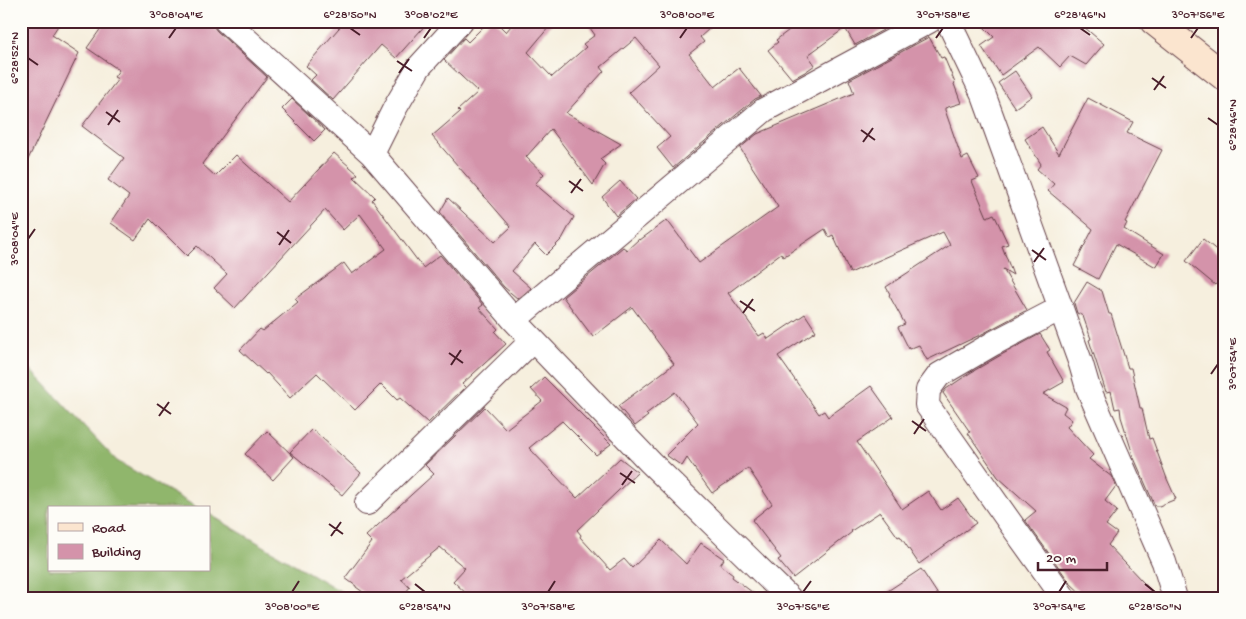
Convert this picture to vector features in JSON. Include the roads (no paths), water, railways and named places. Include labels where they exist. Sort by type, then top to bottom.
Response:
[{"type":"street","points":[[226,21],[372,154],[514,320],[650,462],[789,598]]},
{"type":"street","points":[[372,154],[395,108],[419,68],[461,21]]},
{"type":"street","points":[[514,320],[764,110],[929,21]]},
{"type":"street","points":[[948,21],[984,96],[1082,364],[1088,388],[1164,562],[1175,598]]},
{"type":"street","points":[[1154,21],[1225,77]]},
{"type":"street","points":[[1061,308],[994,342],[939,375],[928,390],[928,405],[1064,598]]},
{"type":"street","points":[[367,503],[533,340]]}]
